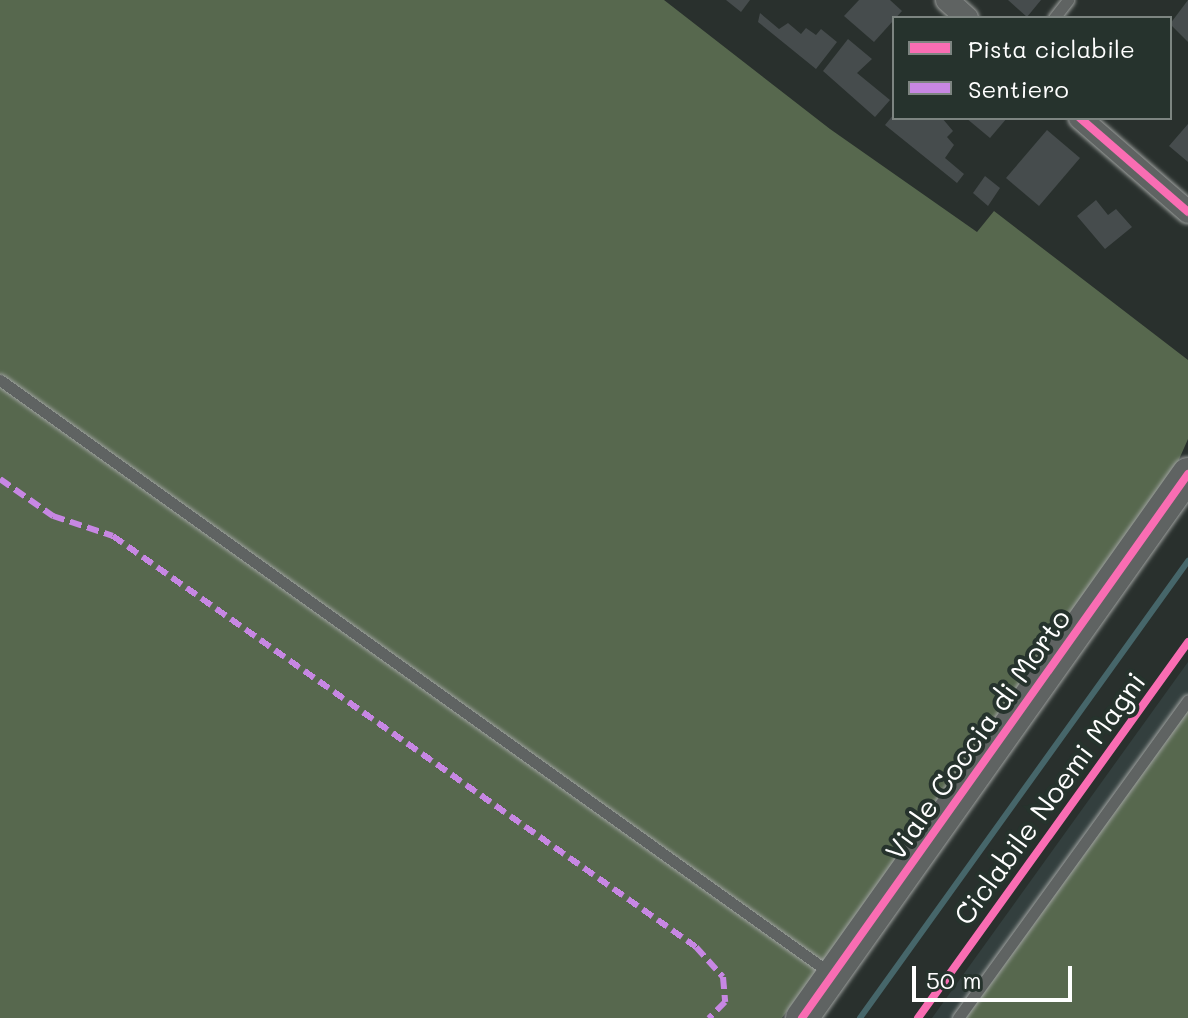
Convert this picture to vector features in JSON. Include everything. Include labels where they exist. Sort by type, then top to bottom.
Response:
[{"type":"street","points":[[947,0],[965,16]]},
{"type":"street","points":[[1082,120],[1184,208]]},
{"type":"street","name":"Viale Coccia di Morto","points":[[802,1018],[1188,474]]},
{"type":"lane","points":[[1056,16],[1068,0]]},
{"type":"lane","points":[[0,380],[833,975]]},
{"type":"lane","points":[[958,1018],[1188,700]]},
{"type":"shaded area","points":[[1188,662],[1188,1018],[932,1018]]},
{"type":"green space","points":[[0,0],[664,0],[830,129],[977,232],[994,211],[1188,360],[1188,439],[1166,489],[782,1018],[0,1018]]},
{"type":"green space","points":[[1188,709],[1188,1018],[966,1018]]},
{"type":"building","points":[[726,0],[750,0],[741,12]]},
{"type":"building","points":[[859,0],[890,0],[902,11],[897,16],[892,16],[892,22],[874,42],[844,16]]},
{"type":"building","points":[[1008,0],[1041,0],[1026,16]]},
{"type":"building","points":[[1188,0],[1188,42],[1172,26],[1172,21]]},
{"type":"building","points":[[760,13],[779,29],[788,23],[801,34],[806,28],[816,35],[821,29],[837,42],[816,69],[758,22]]},
{"type":"building","points":[[848,39],[872,59],[857,73],[890,100],[875,117],[823,71]]},
{"type":"building","points":[[892,116],[892,120],[944,120],[953,131],[947,137],[954,145],[945,158],[964,174],[957,183],[885,125]]},
{"type":"building","points":[[968,120],[1005,120],[990,138]]},
{"type":"building","points":[[1188,124],[1188,162],[1169,146]]},
{"type":"building","points":[[1047,130],[1080,158],[1039,206],[1006,178]]},
{"type":"building","points":[[985,176],[1000,188],[988,206],[973,193]]},
{"type":"building","points":[[1096,200],[1108,215],[1116,209],[1132,227],[1105,249],[1077,216]]},
{"type":"waterway","points":[[860,1018],[1188,561]]},
{"type":"marked path","points":[[0,479],[53,516],[113,536],[696,947],[723,977],[725,1002],[709,1018]]},
{"type":"cycle path","points":[[1082,120],[1188,212]]},
{"type":"cycle path","points":[[802,1018],[1188,474]]},
{"type":"cycle path","name":"Ciclabile Noemi Magni","points":[[918,1018],[1188,642]]}]
